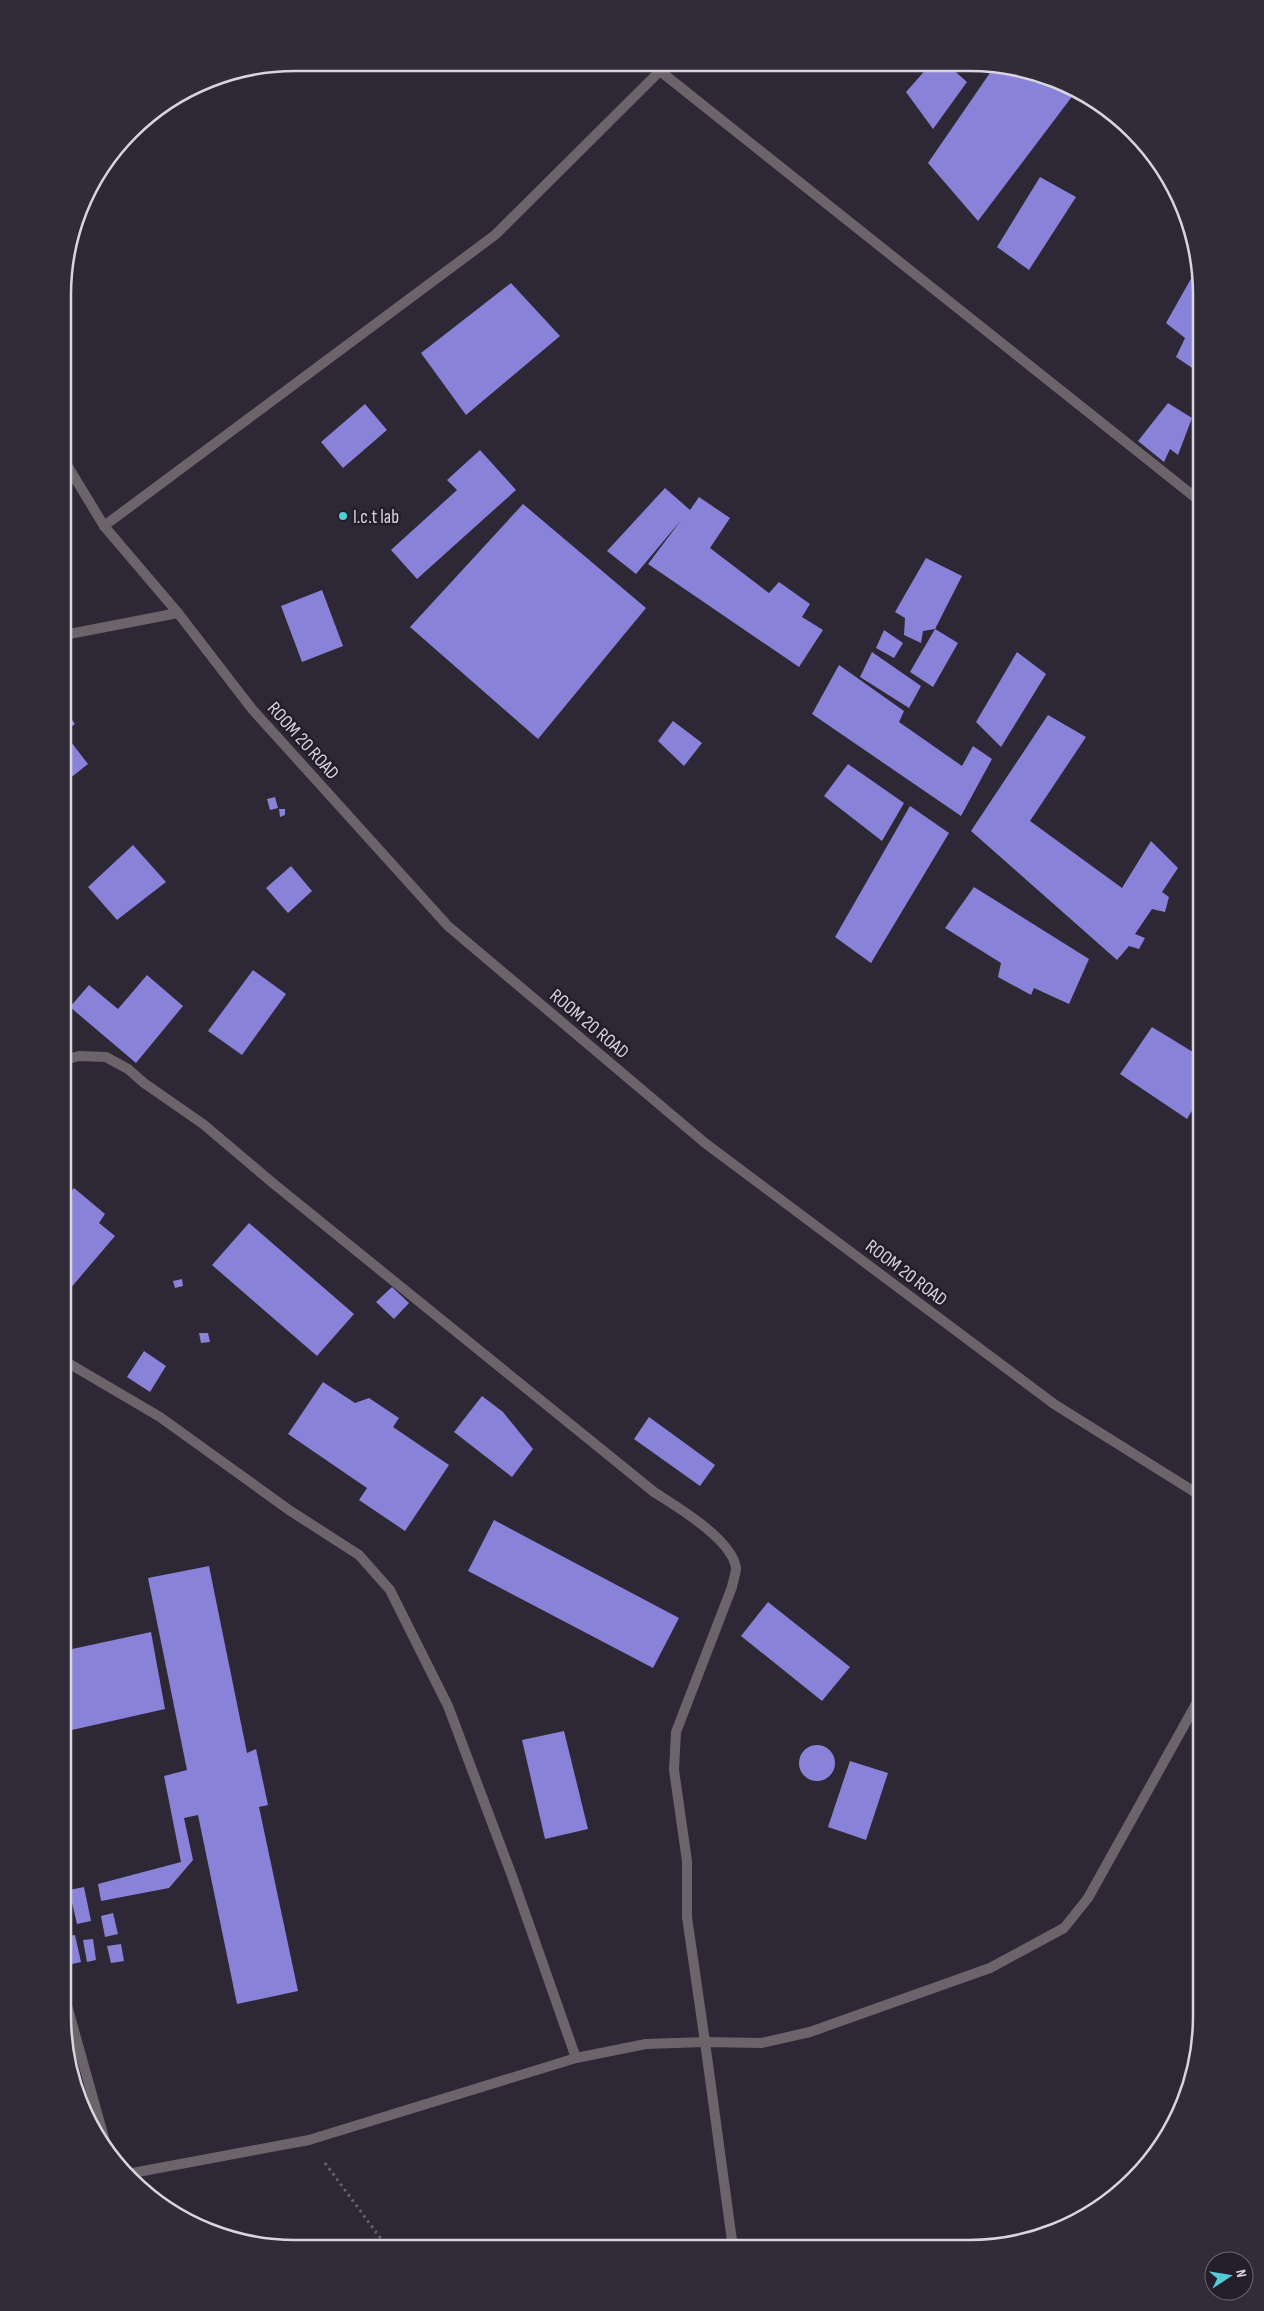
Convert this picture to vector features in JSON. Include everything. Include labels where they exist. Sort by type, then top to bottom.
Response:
[{"type":"street","points":[[104,526],[495,235],[660,71]]},
{"type":"street","points":[[667,71],[1193,495]]},
{"type":"street","name":"ROOM 20 ROAD","points":[[71,472],[104,526],[178,613],[252,709],[448,926],[705,1143],[1054,1404],[1193,1491]]},
{"type":"street","points":[[71,634],[178,613]]},
{"type":"street","points":[[71,1058],[79,1056],[106,1057],[128,1069],[144,1083],[203,1124],[274,1184],[654,1492],[703,1524],[732,1554],[736,1569],[732,1587],[676,1732],[674,1770],[687,1861],[687,1917],[732,2240]]},
{"type":"street","points":[[71,1365],[160,1417],[289,1510],[359,1555],[390,1590],[448,1706],[512,1876],[576,2058]]},
{"type":"street","points":[[136,2172],[309,2140],[576,2058],[646,2044],[705,2042],[761,2044],[810,2032],[990,1968],[1064,1928],[1088,1898],[1193,1708]]},
{"type":"street","points":[[72,2025],[101,2128]]},
{"type":"path","points":[[309,2140],[381,2240]]},
{"type":"building","points":[[925,71],[955,71],[967,82],[933,129],[906,92]]},
{"type":"building","points":[[990,72],[1041,83],[1072,96],[978,221],[928,163]]},
{"type":"building","points":[[1040,177],[1076,197],[1029,270],[997,247]]},
{"type":"building","points":[[1192,277],[1193,369],[1176,357],[1185,338],[1166,323]]},
{"type":"building","points":[[511,283],[560,336],[466,415],[421,353]]},
{"type":"building","points":[[1168,403],[1192,418],[1178,455],[1170,449],[1164,462],[1138,441]]},
{"type":"building","points":[[365,404],[387,430],[343,468],[321,442]]},
{"type":"building","points":[[480,450],[516,490],[417,579],[391,550],[457,490],[447,480]]},
{"type":"building","points":[[665,488],[690,510],[699,497],[730,518],[710,548],[769,593],[779,582],[810,604],[802,617],[823,630],[799,667],[648,564],[682,519],[636,574],[607,551]]},
{"type":"building","points":[[523,504],[646,608],[538,739],[410,627]]},
{"type":"building","points":[[926,558],[962,576],[935,629],[923,631],[921,643],[904,635],[905,618],[895,612]]},
{"type":"building","points":[[322,590],[343,646],[302,662],[281,606]]},
{"type":"building","points":[[935,629],[958,643],[933,687],[910,672]]},
{"type":"building","points":[[884,630],[903,643],[894,658],[876,648]]},
{"type":"building","points":[[872,652],[921,686],[909,708],[860,677]]},
{"type":"building","points":[[1017,652],[1046,674],[1001,747],[976,722]]},
{"type":"building","points":[[839,665],[904,711],[899,722],[962,766],[973,746],[992,759],[961,816],[812,714]]},
{"type":"building","points":[[1048,715],[1086,737],[1030,821],[1122,888],[1151,841],[1178,868],[1162,892],[1169,897],[1165,912],[1152,909],[1135,934],[1145,938],[1139,949],[1129,946],[1117,960],[971,831]]},
{"type":"building","points":[[71,719],[75,724],[71,727]]},
{"type":"building","points":[[673,721],[702,743],[684,766],[658,741]]},
{"type":"building","points":[[71,742],[88,764],[71,777]]},
{"type":"building","points":[[848,764],[904,803],[882,841],[824,796]]},
{"type":"building","points":[[275,797],[278,808],[270,810],[267,799]]},
{"type":"building","points":[[910,806],[949,833],[871,963],[835,937]]},
{"type":"building","points":[[279,809],[285,809],[285,815],[280,817]]},
{"type":"building","points":[[133,845],[166,882],[117,920],[88,887]]},
{"type":"building","points":[[291,866],[312,891],[288,913],[266,888]]},
{"type":"building","points":[[974,887],[1089,959],[1069,1004],[1034,988],[1031,995],[998,977],[1001,963],[945,928]]},
{"type":"building","points":[[253,970],[286,994],[242,1055],[208,1031]]},
{"type":"building","points":[[147,975],[183,1006],[136,1063],[71,1008],[71,1006],[89,985],[118,1009]]},
{"type":"building","points":[[1152,1027],[1193,1052],[1193,1109],[1187,1119],[1120,1074]]},
{"type":"building","points":[[74,1188],[105,1214],[99,1223],[115,1236],[71,1288],[71,1192]]},
{"type":"building","points":[[249,1223],[354,1314],[317,1356],[212,1265]]},
{"type":"building","points":[[182,1279],[183,1286],[175,1288],[173,1281]]},
{"type":"building","points":[[392,1287],[409,1303],[394,1319],[376,1302]]},
{"type":"building","points":[[199,1333],[208,1333],[210,1342],[201,1343]]},
{"type":"building","points":[[144,1351],[166,1366],[150,1392],[127,1377]]},
{"type":"building","points":[[323,1382],[355,1403],[369,1398],[399,1418],[393,1427],[449,1465],[405,1531],[359,1500],[367,1488],[288,1434]]},
{"type":"building","points":[[482,1396],[503,1412],[533,1449],[512,1477],[454,1432]]},
{"type":"building","points":[[649,1417],[715,1465],[700,1486],[634,1439]]},
{"type":"building","points":[[494,1520],[679,1618],[653,1668],[468,1571]]},
{"type":"building","points":[[209,1566],[247,1753],[256,1749],[268,1805],[259,1807],[298,1991],[237,2004],[198,1815],[184,1818],[193,1860],[169,1888],[101,1901],[98,1884],[181,1862],[164,1776],[187,1770],[148,1578]]},
{"type":"building","points":[[768,1602],[850,1667],[822,1701],[741,1636]]},
{"type":"building","points":[[151,1632],[165,1709],[71,1730],[71,1649]]},
{"type":"building","points":[[564,1731],[588,1829],[545,1839],[522,1740]]},
{"type":"building","points":[[817,1745],[824,1746],[830,1750],[834,1756],[834,1770],[830,1776],[824,1780],[817,1781],[810,1780],[804,1776],[800,1770],[799,1763],[800,1756],[804,1750],[810,1746]]},
{"type":"building","points":[[850,1761],[888,1773],[866,1840],[828,1827]]},
{"type":"building","points":[[84,1887],[91,1921],[77,1924],[71,1898],[71,1890]]},
{"type":"building","points":[[113,1913],[118,1934],[105,1937],[101,1916]]},
{"type":"building","points":[[75,1935],[81,1962],[71,1964],[71,1936]]},
{"type":"building","points":[[93,1939],[96,1960],[87,1962],[83,1940]]},
{"type":"building","points":[[121,1944],[124,1961],[111,1963],[107,1946]]},
{"type":"place","name":"I.c.t lab","points":[[343,516]]}]
